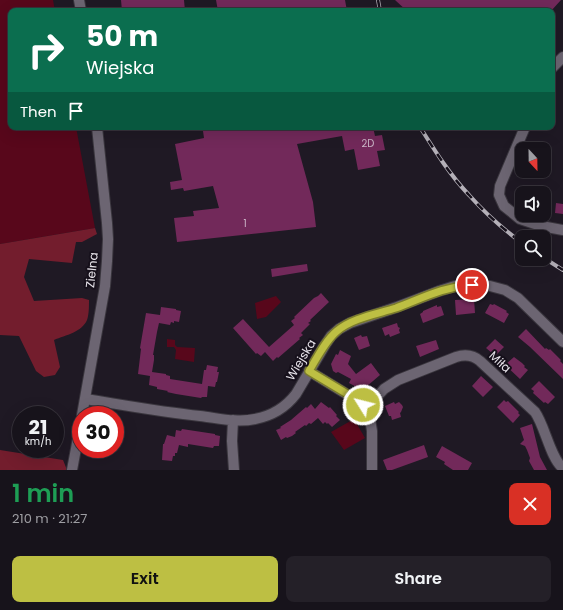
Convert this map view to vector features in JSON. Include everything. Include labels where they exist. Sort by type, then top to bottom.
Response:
[{"type":"street","points":[[555,65],[563,57]]},
{"type":"street","name":"Zielna","points":[[84,406],[107,260],[108,223],[97,130]]},
{"type":"street","points":[[524,130],[500,186],[499,195],[504,206],[520,219],[541,226],[563,230]]},
{"type":"street","name":"Wiejska","points":[[85,399],[154,411],[233,420],[256,419],[278,410],[291,401],[331,336],[343,326],[439,291],[462,285],[490,286],[505,290],[518,298],[563,342]]},
{"type":"street","name":"Miła","points":[[366,409],[384,388],[398,380],[456,357],[464,355],[473,356],[535,412],[557,462],[563,468]]},
{"type":"street","points":[[309,371],[354,398],[366,409],[370,419],[372,431],[372,470]]},
{"type":"street","points":[[233,420],[232,441],[234,470]]},
{"type":"street","points":[[72,470],[74,458]]},
{"type":"shaded area","points":[[0,0],[53,0],[54,8],[8,8],[8,130],[77,130],[95,228],[0,244]]},
{"type":"shaded area","points":[[95,228],[97,234],[82,242],[76,242],[72,263],[29,259],[24,277],[34,301],[82,298],[89,300],[88,316],[85,324],[73,333],[54,340],[60,367],[55,375],[44,377],[36,371],[19,336],[0,335],[0,244]]},
{"type":"shaded area","points":[[276,296],[281,302],[266,317],[257,319],[255,303]]},
{"type":"shaded area","points":[[167,339],[175,340],[175,345],[177,347],[195,348],[194,362],[175,359],[176,350],[174,347],[167,347]]},
{"type":"shaded area","points":[[354,419],[365,438],[344,450],[331,432]]},
{"type":"shaded area","points":[[0,450],[12,452],[12,458],[50,458],[63,460],[67,470],[0,470]]},
{"type":"building","points":[[121,0],[184,0],[185,8],[122,8]]},
{"type":"building","points":[[216,0],[345,0],[346,8],[217,8]]},
{"type":"building","points":[[395,0],[561,0],[554,8],[404,8]]},
{"type":"building","points":[[374,130],[375,136],[382,135],[385,150],[377,151],[380,166],[358,170],[354,149],[345,151],[342,136],[297,144],[313,202],[316,227],[177,242],[174,218],[194,216],[193,211],[219,208],[213,186],[184,191],[183,188],[171,190],[170,182],[182,180],[175,144],[204,138],[203,131]]},
{"type":"building","points":[[556,203],[563,204],[563,214],[555,213]]},
{"type":"building","points":[[307,264],[308,271],[272,277],[271,269]]},
{"type":"building","points":[[321,293],[329,302],[310,320],[311,321],[308,323],[310,324],[301,333],[303,335],[299,338],[300,339],[273,361],[265,352],[261,356],[257,353],[256,354],[233,328],[243,319],[269,347],[294,325],[291,321],[295,318],[294,317]]},
{"type":"building","points":[[474,299],[475,313],[456,315],[455,300]]},
{"type":"building","points":[[490,304],[494,304],[507,311],[506,312],[509,314],[504,323],[485,313]]},
{"type":"building","points":[[437,305],[437,307],[441,306],[444,315],[423,323],[420,314],[423,311]]},
{"type":"building","points":[[161,307],[181,311],[179,322],[171,322],[170,325],[159,323],[153,355],[154,360],[152,372],[166,374],[170,376],[170,379],[202,384],[204,370],[206,370],[207,365],[218,367],[217,372],[219,372],[217,382],[215,387],[208,386],[207,397],[201,398],[176,394],[157,389],[157,387],[149,385],[150,376],[138,374],[140,348],[146,313],[160,315]]},
{"type":"building","points":[[397,323],[398,327],[400,328],[400,333],[390,337],[389,334],[385,336],[382,328]]},
{"type":"building","points":[[526,329],[545,349],[550,349],[561,360],[560,361],[563,364],[563,379],[518,337]]},
{"type":"building","points":[[361,335],[362,337],[367,336],[370,346],[359,350],[354,338]]},
{"type":"building","points":[[495,339],[504,347],[496,355],[486,348]]},
{"type":"building","points":[[436,340],[439,349],[420,357],[416,346]]},
{"type":"building","points":[[340,350],[351,356],[348,364],[356,374],[371,363],[380,375],[362,390],[349,383],[351,379],[333,371],[331,364],[336,354],[338,355]]},
{"type":"building","points":[[514,357],[528,370],[520,379],[505,365]]},
{"type":"building","points":[[481,376],[493,387],[483,397],[472,386]]},
{"type":"building","points":[[539,381],[555,397],[548,404],[545,402],[544,403],[533,393],[534,391],[531,389]]},
{"type":"building","points":[[504,400],[506,402],[508,401],[519,412],[518,413],[520,415],[513,423],[497,407]]},
{"type":"building","points":[[321,402],[329,408],[330,407],[340,420],[332,427],[325,422],[323,424],[318,418],[311,424],[309,423],[306,426],[305,425],[292,436],[281,440],[276,430],[281,428],[280,427],[306,407],[307,408],[311,404],[315,409]]},
{"type":"building","points":[[394,402],[395,404],[399,402],[403,407],[400,413],[401,417],[392,420],[385,406]]},
{"type":"building","points":[[532,424],[540,457],[547,470],[534,470],[529,461],[530,458],[525,446],[520,444],[524,440],[520,428]]},
{"type":"building","points":[[182,429],[220,436],[219,446],[214,446],[213,448],[188,444],[188,447],[179,445],[177,453],[173,456],[172,461],[162,460],[163,444],[167,435],[175,437],[176,430],[181,431]]},
{"type":"building","points":[[424,445],[428,457],[392,470],[387,470],[383,460]]},
{"type":"building","points":[[442,446],[472,463],[468,470],[453,470],[444,464],[445,462],[436,457]]},
{"type":"railway","points":[[378,0],[379,8]]},
{"type":"railway","points":[[422,130],[455,179],[475,202],[515,237]]},
{"type":"railway","points":[[551,262],[563,270]]},
{"type":"route","points":[[363,405],[309,371],[331,336],[339,329],[350,323],[447,288],[472,285]]}]
